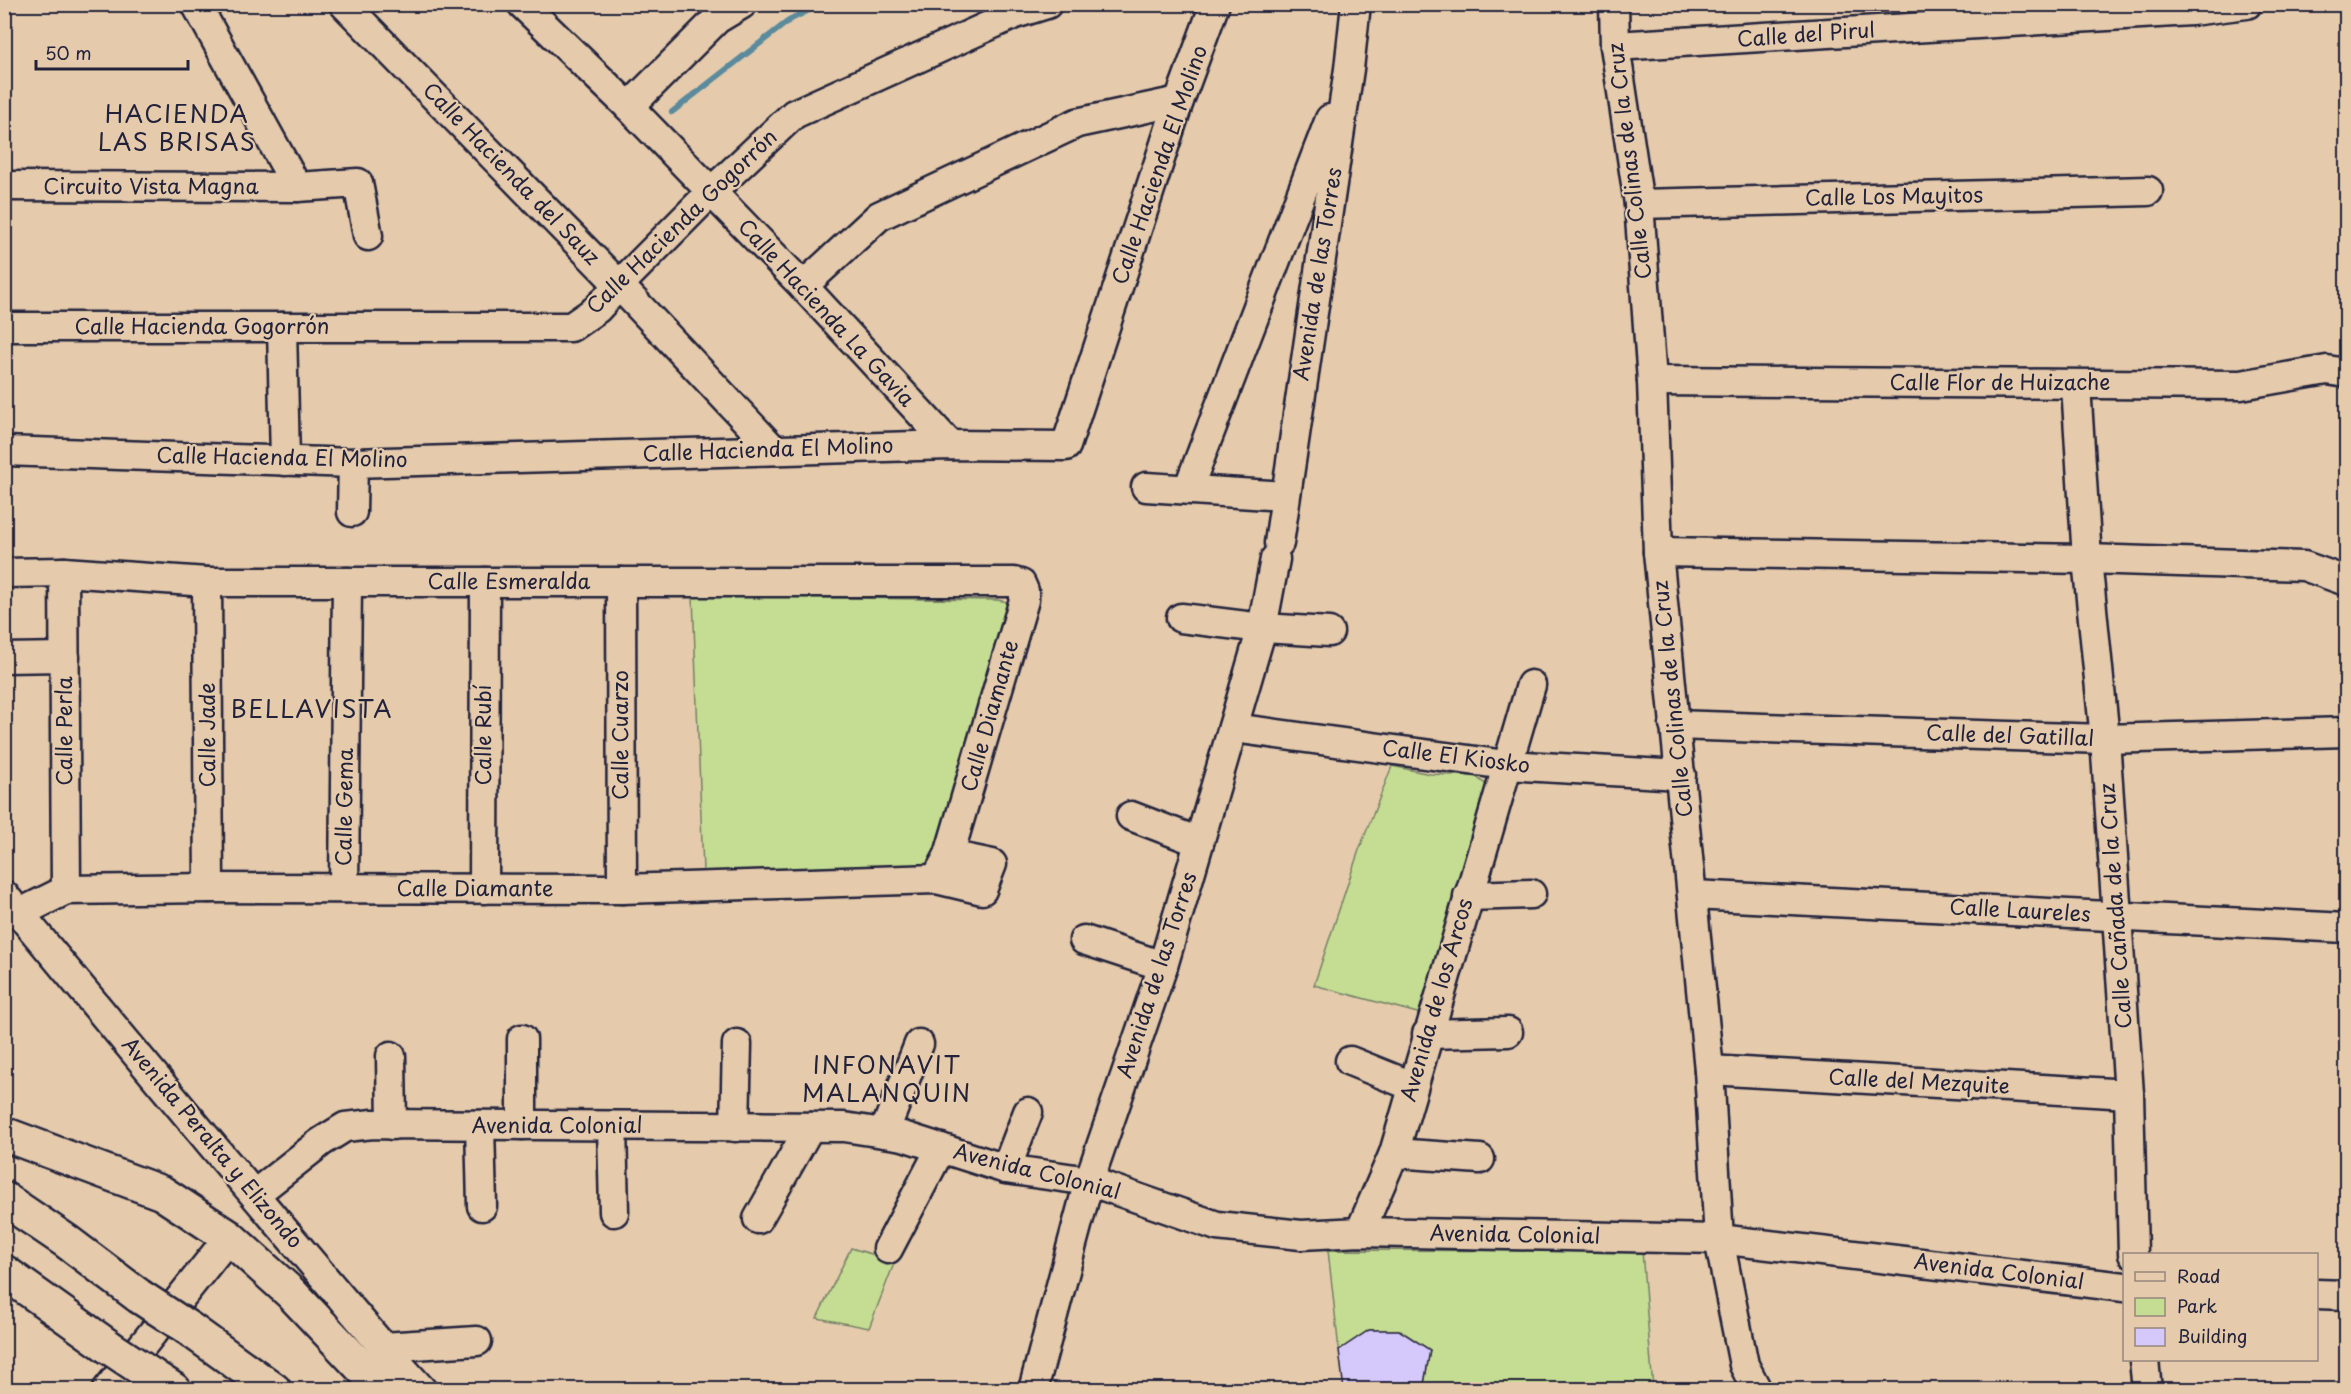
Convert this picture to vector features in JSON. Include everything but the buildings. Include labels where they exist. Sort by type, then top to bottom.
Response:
[{"type":"main road","points":[[4,1134],[162,1193],[229,1237],[291,1293],[383,1389]]},
{"type":"main road","points":[[4,1199],[274,1389]]},
{"type":"main road","points":[[4,1272],[109,1347],[163,1382]]},
{"type":"street","name":"Circuito Vista Magna","points":[[196,4],[297,187]]},
{"type":"street","name":"Calle Hacienda del Sauz","points":[[344,4],[619,285],[774,450]]},
{"type":"street","name":"Calle Hacienda La Gavia","points":[[522,4],[629,107],[803,286],[950,445]]},
{"type":"street","points":[[629,107],[717,19],[742,4]]},
{"type":"street","name":"Calle Hacienda Gogorrón","points":[[4,327],[571,327],[597,309],[711,192],[794,114],[1015,14],[1047,4]]},
{"type":"street","name":"Calle Hacienda El Molino","points":[[4,451],[353,463],[950,445],[1066,446],[1179,101],[1215,4]]},
{"type":"street","name":"Avenida de las Torres","points":[[1033,1389],[1089,1182],[1163,966],[1262,628],[1277,551],[1349,69],[1356,4]]},
{"type":"street","name":"Calle Colinas de la Cruz","points":[[1614,4],[1615,46],[1639,204],[1652,381],[1658,552],[1709,1071],[1719,1239],[1744,1365],[1757,1389]]},
{"type":"street","name":"Calle del Pirul","points":[[1615,46],[2192,11],[2247,4]]},
{"type":"street","points":[[1188,489],[1349,69]]},
{"type":"street","points":[[803,286],[879,216],[1077,123],[1179,101]]},
{"type":"street","name":"Circuito Vista Magna","points":[[4,186],[297,187],[358,183],[368,236]]},
{"type":"street","name":"Calle Los Mayitos","points":[[1639,204],[2148,191]]},
{"type":"street","points":[[282,327],[285,461]]},
{"type":"street","name":"Calle Flor de Huizache","points":[[1652,381],[2241,385],[2327,370],[2346,373]]},
{"type":"street","name":"Calle Cañada de la Cruz","points":[[2076,385],[2087,559],[2105,739],[2129,1094],[2133,1253]]},
{"type":"street","points":[[352,512],[353,463]]},
{"type":"street","points":[[1146,487],[1285,496]]},
{"type":"street","points":[[1658,552],[2087,559],[2304,566],[2346,581]]},
{"type":"street","name":"Calle Esmeralda","points":[[4,573],[64,572],[207,582],[1014,582]]},
{"type":"street","name":"Calle Perla","points":[[64,572],[66,890]]},
{"type":"street","name":"Calle Jade","points":[[207,582],[209,888]]},
{"type":"street","name":"Calle Gema","points":[[344,888],[347,582]]},
{"type":"street","name":"Calle Rubí","points":[[484,889],[485,582]]},
{"type":"street","name":"Calle Cuarzo","points":[[621,582],[622,889]]},
{"type":"street","name":"Calle Diamante","points":[[12,904],[66,890],[622,889],[943,867],[1024,600],[1021,584],[1014,582]]},
{"type":"street","points":[[1181,618],[1262,628],[1329,632]]},
{"type":"street","points":[[4,658],[65,657]]},
{"type":"street","name":"Avenida de los Arcos","points":[[1360,1232],[1394,1153],[1531,684]]},
{"type":"street","name":"Calle del Gatillal","points":[[1674,725],[2105,739],[2346,732]]},
{"type":"street","name":"Calle El Kiosko","points":[[1233,728],[1506,765],[1681,775]]},
{"type":"street","points":[[1131,816],[1199,842]]},
{"type":"street","points":[[1468,896],[1531,894]]},
{"type":"street","name":"Calle Laureles","points":[[1693,895],[2346,928]]},
{"type":"street","name":"Avenida Peralta y Elizondo","points":[[12,904],[383,1347],[422,1389]]},
{"type":"street","points":[[1084,940],[1163,966]]},
{"type":"street","points":[[1427,1034],[1508,1032]]},
{"type":"street","points":[[522,1039],[522,1125]]},
{"type":"street","points":[[735,1127],[736,1044]]},
{"type":"street","points":[[884,1133],[919,1044]]},
{"type":"street","points":[[391,1056],[392,1125]]},
{"type":"street","points":[[1350,1061],[1412,1086]]},
{"type":"street","name":"Calle del Mezquite","points":[[1709,1071],[2129,1094]]},
{"type":"street","points":[[1006,1169],[1028,1112]]},
{"type":"street","name":"Avenida Colonial","points":[[255,1194],[321,1142],[345,1127],[392,1125],[844,1127],[903,1136],[1006,1169],[1089,1182],[1217,1226],[1301,1235],[1360,1232],[1719,1239],[2123,1287]]},
{"type":"street","points":[[480,1125],[482,1206]]},
{"type":"street","points":[[612,1126],[614,1212]]},
{"type":"street","points":[[758,1219],[810,1127]]},
{"type":"street","points":[[888,1249],[942,1148]]},
{"type":"street","points":[[1394,1153],[1480,1160]]},
{"type":"street","points":[[107,1389],[229,1237]]},
{"type":"street","points":[[2318,1294],[2346,1295]]},
{"type":"street","points":[[383,1347],[477,1341]]},
{"type":"street","points":[[2144,1361],[2147,1389]]},
{"type":"green space","points":[[693,596],[997,600],[1014,603],[930,870],[703,871]]},
{"type":"green space","points":[[1392,766],[1430,774],[1475,776],[1489,787],[1425,1015],[1314,985],[1359,850]]},
{"type":"green space","points":[[851,1248],[895,1261],[869,1328],[817,1318]]},
{"type":"green space","points":[[1328,1250],[1642,1251],[1653,1389],[1423,1389],[1430,1350],[1399,1330],[1369,1330],[1339,1350]]},
{"type":"waterway","points":[[672,112],[791,19],[821,4]]},
{"type":"district","name":"HACIENDA LAS BRISAS","points":[[177,129]]},
{"type":"district","name":"BELLAVISTA","points":[[312,710]]},
{"type":"district","name":"INFONAVIT MALANQUIN","points":[[887,1080]]}]
